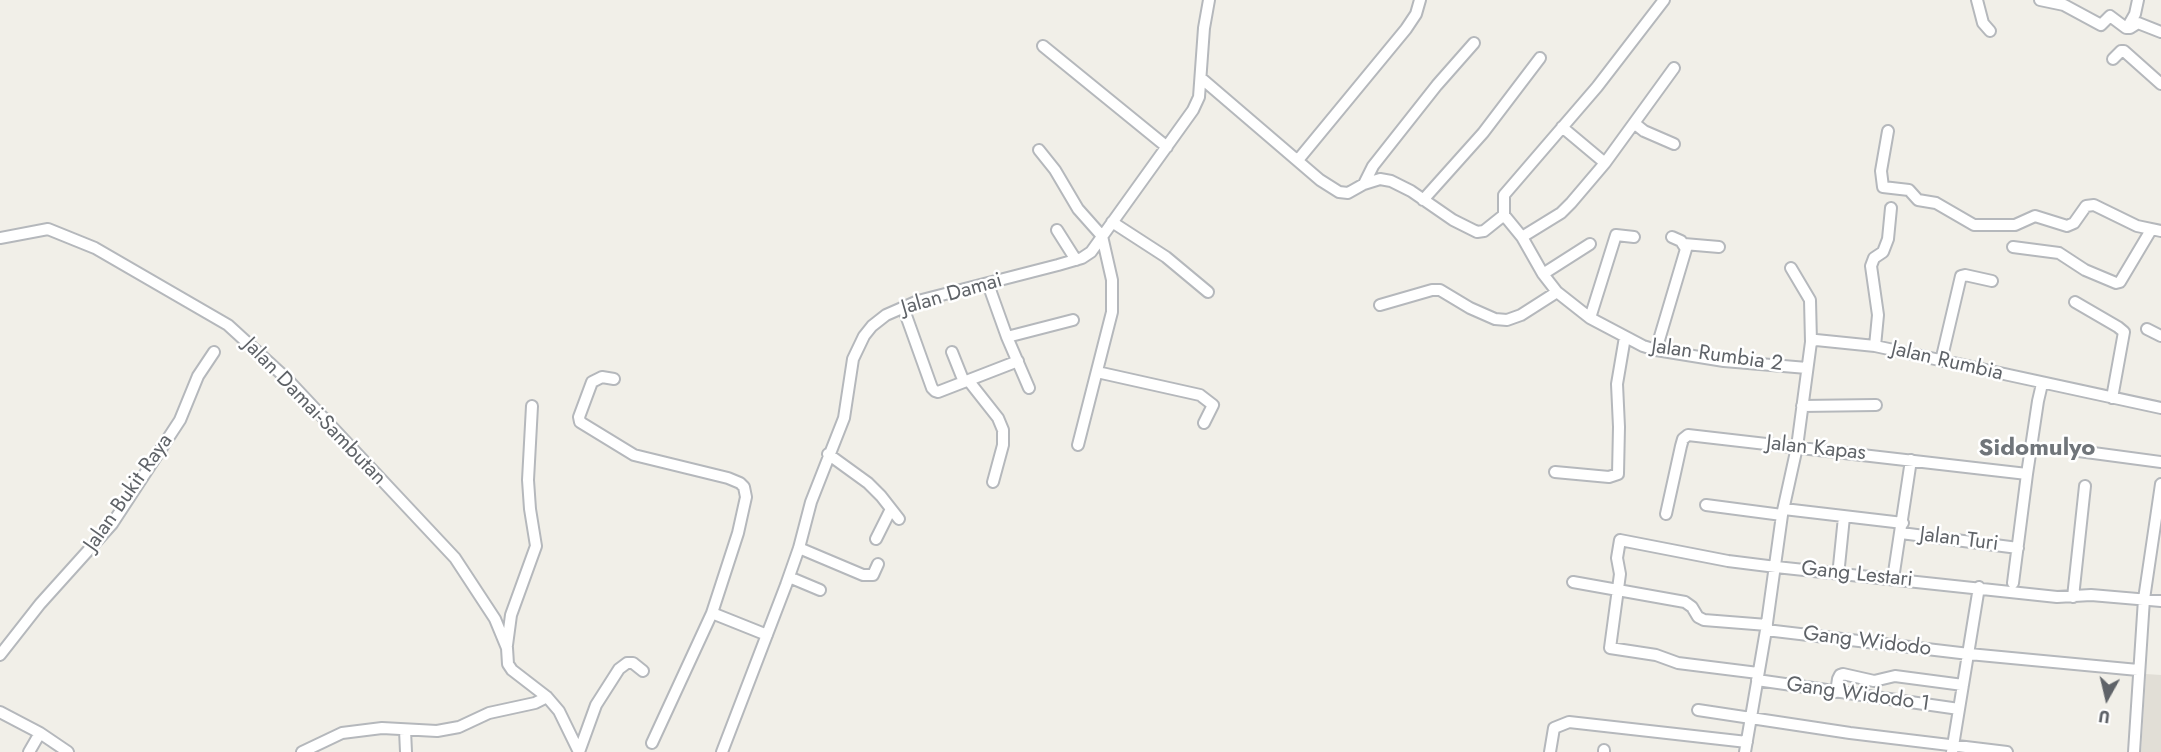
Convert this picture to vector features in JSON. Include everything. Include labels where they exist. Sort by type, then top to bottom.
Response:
[{"type":"street","name":"Jalan Damai","points":[[722,752],[789,577],[811,502],[844,418],[849,376],[857,346],[872,326],[903,307],[932,296],[988,284],[1076,260],[1091,252],[1193,110],[1199,97],[1202,78],[1204,28],[1209,0]]},
{"type":"street","points":[[1298,160],[1406,28],[1416,14],[1420,0]]},
{"type":"street","points":[[1202,78],[1320,180],[1339,192],[1348,193],[1364,184],[1380,179],[1391,181],[1477,232],[1484,231],[1504,215],[1504,195],[1597,87],[1664,0]]},
{"type":"street","points":[[1977,0],[1983,23],[1990,31]]},
{"type":"street","points":[[2040,0],[2064,5],[2102,25],[2110,16],[2127,28]]},
{"type":"street","points":[[2127,28],[2136,14],[2138,0]]},
{"type":"street","points":[[2127,28],[2138,23],[2161,32]]},
{"type":"street","points":[[1364,184],[1380,157],[1437,85],[1474,43]]},
{"type":"street","points":[[1043,46],[1167,147]]},
{"type":"street","points":[[2114,59],[2121,51],[2124,51],[2161,84]]},
{"type":"street","points":[[1423,200],[1483,133],[1540,58]]},
{"type":"street","points":[[1522,237],[1561,213],[1605,164],[1674,68]]},
{"type":"street","points":[[1635,123],[1644,131],[1674,144]]},
{"type":"street","points":[[1562,127],[1605,164]]},
{"type":"street","points":[[1888,131],[1881,171],[1882,188],[1910,190],[1918,200],[1936,203],[1974,225],[2015,225],[2035,216],[2067,226],[2074,223],[2086,206],[2094,205],[2137,226],[2156,230],[2121,280],[2116,283],[2085,270],[2058,253],[2013,247]]},
{"type":"street","points":[[1039,150],[1055,170],[1082,215],[1102,236],[1112,280],[1112,312],[1078,446]]},
{"type":"street","points":[[1875,346],[1878,315],[1871,276],[1872,261],[1886,246],[1891,208]]},
{"type":"street","name":"Jalan Rumbia 2","points":[[1504,215],[1522,237],[1557,292],[1590,318],[1625,337],[1656,350],[1724,361],[1807,368]]},
{"type":"street","points":[[1112,222],[1166,257],[1208,292]]},
{"type":"street","name":"Jalan Damai-Sambutan","points":[[0,238],[48,229],[95,248],[228,325],[287,379],[455,558],[495,619],[507,648],[508,664],[512,670],[547,697],[559,711],[579,752]]},
{"type":"street","points":[[1056,230],[1076,260]]},
{"type":"street","points":[[1590,318],[1616,235],[1634,237]]},
{"type":"street","points":[[1672,237],[1684,244],[1719,247]]},
{"type":"street","points":[[1544,274],[1590,244]]},
{"type":"street","points":[[1656,350],[1686,249],[1684,244]]},
{"type":"street","points":[[1550,752],[1554,728],[1569,722],[1746,747],[1783,512],[1797,447],[1811,342],[1810,300],[1791,267]]},
{"type":"street","points":[[1941,361],[1961,276],[1992,281]]},
{"type":"street","points":[[988,284],[1029,388]]},
{"type":"street","points":[[1380,305],[1432,290],[1440,290],[1470,308],[1495,319],[1507,320],[1521,315],[1557,292]]},
{"type":"street","points":[[2075,302],[2124,332],[2112,398]]},
{"type":"street","points":[[903,307],[933,389],[938,392],[1018,361]]},
{"type":"street","points":[[1007,337],[1073,320]]},
{"type":"street","points":[[2147,329],[2161,336]]},
{"type":"street","points":[[1555,472],[1609,477],[1618,474],[1617,384],[1625,337]]},
{"type":"street","name":"Jalan Rumbia","points":[[1811,342],[1816,340],[1875,346],[2161,408]]},
{"type":"street","name":"Jalan Bukit Raya","points":[[0,655],[40,604],[112,524],[180,420],[198,376],[214,352]]},
{"type":"street","points":[[952,352],[966,381],[998,418],[1003,430],[1003,446],[993,482]]},
{"type":"street","points":[[1097,372],[1200,395],[1213,405],[1204,423]]},
{"type":"street","points":[[614,379],[602,377],[592,382],[579,417],[580,422],[634,455],[728,478],[740,483],[746,491],[738,533],[712,613],[652,743]]},
{"type":"street","points":[[2013,584],[2027,474],[2042,384]]},
{"type":"street","points":[[1802,406],[1876,405]]},
{"type":"street","points":[[507,648],[511,615],[536,546],[528,480],[532,406]]},
{"type":"street","name":"Jalan Kapas","points":[[1666,514],[1681,446],[1683,439],[1688,435],[2027,474]]},
{"type":"street","points":[[2071,450],[2161,462]]},
{"type":"street","points":[[828,454],[868,483],[899,519]]},
{"type":"street","points":[[1893,579],[1911,460]]},
{"type":"street","points":[[2134,752],[2138,670],[2145,599],[2161,484]]},
{"type":"street","points":[[2073,597],[2085,486]]},
{"type":"street","name":"Jalan Turi","points":[[1706,505],[1844,517],[2018,548]]},
{"type":"street","points":[[876,538],[891,509]]},
{"type":"street","points":[[1839,566],[1844,517]]},
{"type":"street","name":"Gang Lestari","points":[[1616,588],[1620,574],[1617,558],[1620,540],[1728,561],[1776,567],[2057,597],[2091,595],[2161,601]]},
{"type":"street","points":[[799,548],[863,575],[873,575],[878,564]]},
{"type":"street","points":[[789,577],[820,590]]},
{"type":"street","name":"Gang Widodo","points":[[1573,582],[1685,602],[1692,607],[1698,617],[1704,620],[1969,654]]},
{"type":"street","points":[[1952,749],[1979,587]]},
{"type":"street","name":"Gang Widodo 1","points":[[1616,588],[1610,648],[1836,692],[1959,709]]},
{"type":"street","points":[[712,613],[767,635]]},
{"type":"street","points":[[1969,654],[2138,670]]},
{"type":"street","points":[[579,752],[597,705],[619,669],[627,663],[633,663],[643,671]]},
{"type":"street","points":[[1836,692],[1838,679],[1843,674],[1874,681],[1895,676],[1963,685]]},
{"type":"street","points":[[302,752],[342,733],[382,728],[424,732],[459,727],[489,713],[535,703],[547,697]]},
{"type":"street","points":[[1698,710],[1952,749],[2007,752]]},
{"type":"street","points":[[0,712],[68,752]]},
{"type":"street","points":[[405,730],[406,752]]},
{"type":"street","points":[[29,752],[39,733]]},
{"type":"shaded area","points":[[2146,674],[2161,675],[2161,752],[2141,752]]},
{"type":"district","name":"Sidomulyo","points":[[2037,449]]}]
